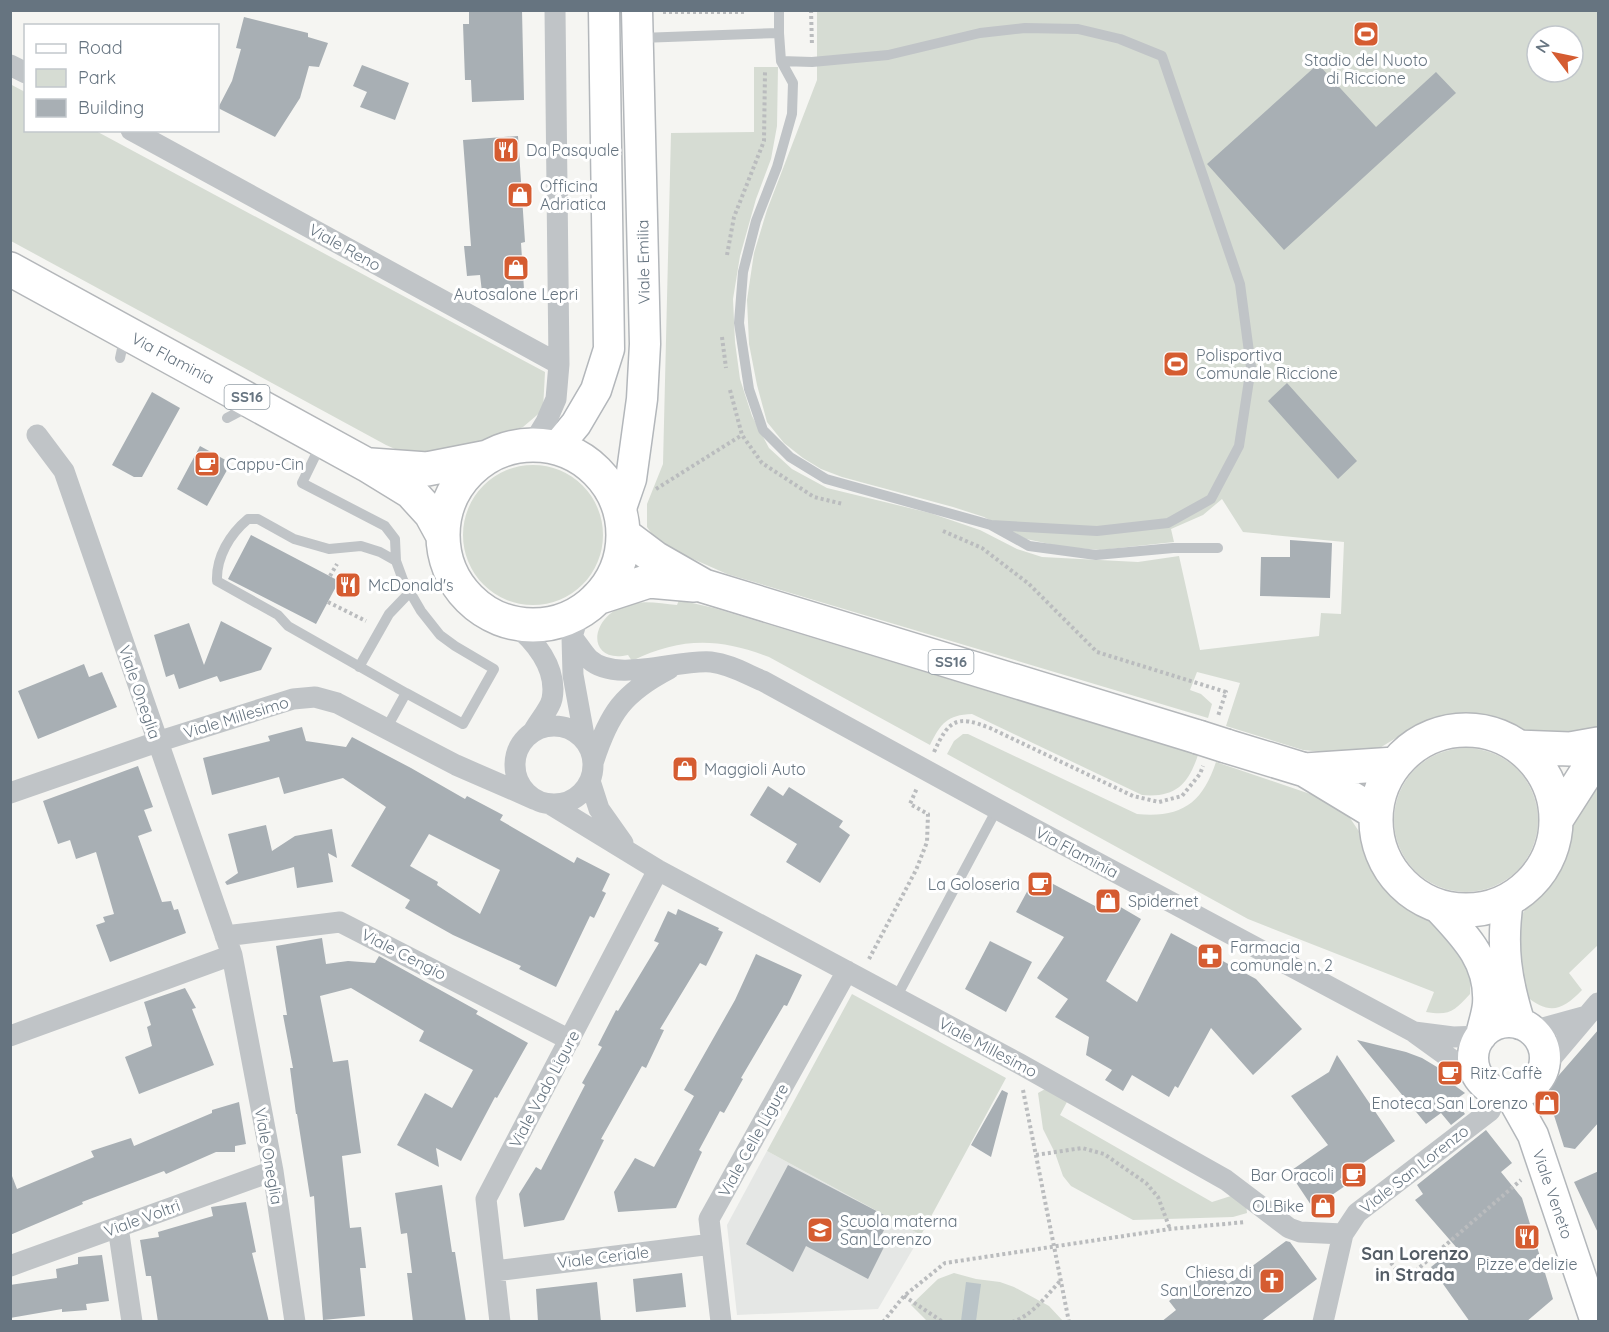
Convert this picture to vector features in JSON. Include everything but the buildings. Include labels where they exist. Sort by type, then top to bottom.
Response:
[{"type":"main road","name":"Via Flaminia","points":[[10,269],[123,345],[256,403],[368,465],[411,492],[430,514],[443,536]]},
{"type":"main road","name":"SS16","points":[[704,586],[655,558],[622,522],[611,489],[596,470],[578,456],[544,446],[509,448],[488,458],[469,472],[455,491],[446,513],[443,536],[447,560],[456,581],[470,600],[489,614],[511,622],[534,625],[583,616],[649,581],[704,586],[1305,770],[1376,813]]},
{"type":"main road","name":"Via Flaminia","points":[[368,465],[428,469],[488,458]]},
{"type":"main road","points":[[583,616],[612,579],[621,557],[622,522]]},
{"type":"main road","points":[[1472,729],[1489,732],[1520,747],[1530,756],[1547,779],[1552,792],[1556,820],[1554,840],[1548,858],[1537,875],[1524,889],[1508,900],[1491,907],[1473,910],[1455,910],[1436,905],[1410,891],[1390,869],[1381,852],[1376,833],[1379,796],[1385,779],[1395,764],[1421,741],[1454,730],[1472,729]]},
{"type":"main road","points":[[1520,747],[1570,749],[1599,744]]},
{"type":"main road","points":[[1556,820],[1586,773],[1599,762]]},
{"type":"main road","name":"SS16","points":[[1305,770],[1395,764]]},
{"type":"street","points":[[544,446],[546,422],[556,399],[559,364],[555,10]]},
{"type":"street","points":[[544,446],[576,424],[596,390],[609,349],[604,10]]},
{"type":"street","name":"Viale Emilia","points":[[622,522],[631,478],[642,399],[645,344],[637,24]]},
{"type":"street","points":[[10,65],[24,72]]},
{"type":"street","name":"Viale Reno","points":[[135,132],[559,364]]},
{"type":"street","name":"Viale Oneglia","points":[[37,435],[64,471],[229,945],[273,1170],[295,1322]]},
{"type":"street","points":[[583,616],[573,675],[585,741]]},
{"type":"street","name":"Via Flaminia","points":[[583,616],[590,660],[606,669],[624,671],[709,662],[728,665],[763,681],[1414,1032],[1454,1037],[1481,1036]]},
{"type":"street","points":[[511,622],[523,631],[542,654],[552,674],[552,700],[533,732],[516,754],[515,767],[518,780],[524,790],[542,801],[563,803],[574,799],[583,791],[592,772],[591,751],[585,741],[566,727],[555,725],[533,732]]},
{"type":"street","name":"Via Flaminia","points":[[592,772],[603,732],[624,699],[674,665]]},
{"type":"street","name":"Viale Millesimo","points":[[10,794],[157,742],[293,699],[315,697],[337,703],[456,765],[542,801],[658,870],[1020,1064],[1216,1174],[1244,1192],[1289,1228],[1341,1241]]},
{"type":"street","name":"Viale Millesimo","points":[[456,765],[494,767],[516,754]]},
{"type":"street","name":"Viale Millesimo","points":[[592,772],[599,809],[630,854]]},
{"type":"street","name":"Viale Vado Ligure","points":[[500,1322],[486,1199],[658,870]]},
{"type":"street","points":[[1508,900],[1503,946],[1509,984],[1526,1028],[1543,1048],[1545,1058],[1513,1084]]},
{"type":"street","points":[[1436,905],[1467,938],[1478,955],[1488,988],[1488,1006],[1481,1036]]},
{"type":"street","name":"Viale Cengio","points":[[229,945],[340,922],[570,1040]]},
{"type":"street","points":[[10,1035],[229,945]]},
{"type":"street","name":"Viale Celle Ligure","points":[[721,1322],[709,1219],[853,974]]},
{"type":"street","points":[[1513,1084],[1474,1070],[1475,1046],[1489,1028],[1510,1023],[1526,1028],[1593,1009]]},
{"type":"street","name":"Viale San Lorenzo","points":[[1323,1322],[1341,1241],[1357,1214],[1490,1111],[1513,1084],[1593,1009]]},
{"type":"street","points":[[1414,1032],[1513,1084]]},
{"type":"street","name":"Viale Veneto","points":[[1513,1084],[1537,1149],[1590,1274],[1596,1322]]},
{"type":"street","name":"Viale Voltri","points":[[10,1266],[273,1170]]},
{"type":"street","points":[[118,1227],[132,1322]]},
{"type":"street","name":"Viale Ceriale","points":[[495,1270],[712,1244]]},
{"type":"lane","points":[[779,10],[781,61],[793,83],[792,114],[777,167],[750,242],[743,272],[739,322],[749,388],[763,430],[790,457],[826,479],[991,525],[1097,531],[1168,523],[1211,499],[1239,446],[1251,368],[1240,284],[1162,56],[1120,39],[1078,29],[1025,28],[980,33],[888,55],[812,62],[781,61]]},
{"type":"lane","points":[[637,24],[779,33]]},
{"type":"lane","points":[[226,418],[256,403]]},
{"type":"lane","points":[[323,440],[302,483],[385,526],[395,539],[396,561],[421,611],[440,634],[455,646],[494,669],[463,724],[288,626],[278,615],[217,581],[217,568],[234,530],[248,519],[258,519],[294,538],[329,549],[362,546],[396,561]]},
{"type":"lane","points":[[991,525],[1029,546],[1096,555],[1173,548],[1218,548]]},
{"type":"lane","points":[[359,667],[389,614],[410,592]]},
{"type":"lane","points":[[386,729],[406,693]]},
{"type":"lane","points":[[896,998],[997,809]]},
{"type":"path","points":[[659,10],[746,12]]},
{"type":"path","points":[[812,10],[812,62]]},
{"type":"path","points":[[727,257],[734,217],[764,141],[766,33]]},
{"type":"path","points":[[722,333],[727,375]]},
{"type":"path","points":[[729,386],[742,435],[762,463],[814,496],[846,505]]},
{"type":"path","points":[[622,522],[742,435]]},
{"type":"path","points":[[936,747],[953,723],[968,720],[990,728],[1133,796],[1159,802],[1182,796],[1200,774],[1226,692],[1097,652],[1029,584],[982,548],[942,531]]},
{"type":"path","points":[[328,602],[380,628]]},
{"type":"path","points":[[853,974],[916,870],[927,842],[928,814],[910,804],[916,791]]},
{"type":"path","points":[[1025,1100],[1069,1322]]},
{"type":"path","points":[[1036,1155],[1082,1148],[1104,1155],[1146,1183],[1158,1197],[1170,1228]]},
{"type":"path","points":[[1341,1241],[1382,1252],[1405,1280],[1537,1149]]},
{"type":"path","points":[[883,1322],[904,1296],[945,1263],[1170,1228],[1255,1222],[1262,1208]]},
{"type":"path","points":[[1012,1322],[1020,1319],[1041,1302],[1061,1280]]},
{"type":"path","points":[[904,1296],[943,1322]]},
{"type":"shaded area","name":"Scuola materna San Lorenzo","points":[[767,1151],[921,1235],[878,1309],[737,1315],[727,1225]]},
{"type":"shaded area","points":[[966,1282],[981,1284],[976,1321],[961,1321]]},
{"type":"green space","name":"Polisportiva Comunale Riccione","points":[[817,11],[1598,11],[1598,728],[1570,739],[1532,736],[1514,724],[1495,717],[1474,713],[1453,714],[1433,718],[1378,749],[1332,753],[1303,750],[1226,726],[1240,683],[1197,672],[1190,690],[1201,694],[1212,704],[1208,718],[727,574],[659,544],[647,527],[647,504],[663,464],[671,133],[754,132],[754,67],[778,67],[777,126],[771,159],[756,199],[740,256],[733,299],[740,379],[752,416],[769,448],[792,469],[827,488],[930,513],[980,530],[1017,549],[1042,557],[1138,562],[1179,556],[1200,650],[1319,636],[1321,613],[1341,614],[1344,542],[1243,532],[1222,499],[1203,515],[1171,529],[1174,542],[1100,550],[1064,547],[1026,539],[984,517],[953,507],[842,477],[821,469],[803,458],[784,443],[767,422],[749,344],[747,300],[754,253],[767,210],[817,80]]},
{"type":"green space","points":[[10,84],[24,91],[24,132],[98,132],[545,372],[543,410],[523,427],[443,454],[411,456],[386,445],[11,241]]},
{"type":"green space","points":[[533,465],[560,470],[582,486],[598,508],[603,535],[598,562],[582,584],[560,600],[533,605],[506,600],[484,584],[468,562],[463,535],[468,508],[484,486],[506,470]]},
{"type":"green space","points":[[679,600],[714,608],[1198,755],[1185,782],[1172,792],[1142,795],[972,714],[951,718],[938,731],[930,745],[769,657],[733,646],[684,644],[650,653],[632,661],[628,655],[614,656],[604,652],[598,645],[597,636],[601,626],[608,616],[619,608],[640,602],[677,605]]},
{"type":"green space","points":[[963,734],[968,734],[1137,814],[1166,813],[1188,805],[1204,788],[1216,762],[1319,797],[1348,815],[1360,833],[1373,872],[1385,889],[1400,904],[1448,931],[1471,973],[1470,994],[1451,1011],[1426,1012],[1434,992],[1248,919],[947,754],[954,741]]},
{"type":"green space","points":[[1466,748],[1494,753],[1517,769],[1533,792],[1538,820],[1533,848],[1517,871],[1494,887],[1466,892],[1438,887],[1415,871],[1399,848],[1394,820],[1399,792],[1415,769],[1438,753]]},
{"type":"green space","points":[[1598,783],[1598,945],[1569,973],[1582,990],[1562,1006],[1549,1008],[1526,996],[1515,925],[1557,875],[1577,813]]},
{"type":"green space","points":[[852,994],[1006,1078],[921,1235],[767,1151]]},
{"type":"green space","points":[[1047,1088],[1068,1100],[1060,1115],[1212,1202],[1234,1195],[1246,1204],[1247,1213],[1233,1217],[1133,1220],[1071,1186],[1063,1176],[1043,1129],[1038,1093]]},
{"type":"green space","points":[[954,1273],[1014,1287],[1049,1306],[1063,1321],[927,1321],[911,1305],[938,1279]]},
{"type":"place","name":"Stadio del Nuoto di Riccione","points":[[1366,34]]},
{"type":"place","name":"Da Pasquale","points":[[506,150]]},
{"type":"place","name":"Officina Adriatica","points":[[520,195]]},
{"type":"place","name":"Autosalone Lepri","points":[[516,268]]},
{"type":"place","name":"Polisportiva Comunale Riccione","points":[[1176,364]]},
{"type":"place","name":"Cappu-Cin","points":[[207,464]]},
{"type":"place","name":"McDonald's","points":[[348,585]]},
{"type":"place","name":"Maggioli Auto","points":[[685,769]]},
{"type":"place","name":"La Goloseria","points":[[1040,884]]},
{"type":"place","name":"Spidernet","points":[[1108,901]]},
{"type":"place","name":"Farmacia comunale n. 2","points":[[1210,956]]},
{"type":"place","name":"Ritz Caffè","points":[[1450,1073]]},
{"type":"place","name":"Enoteca San Lorenzo","points":[[1547,1103]]},
{"type":"place","name":"Bar Oracoli","points":[[1354,1175]]},
{"type":"place","name":"OLBike","points":[[1323,1206]]},
{"type":"place","name":"Scuola materna San Lorenzo","points":[[820,1230]]},
{"type":"place","name":"Pizze e delizie","points":[[1527,1237]]},
{"type":"place","name":"Chiesa di San Lorenzo","points":[[1272,1281]]},
{"type":"district","name":"San Lorenzo in Strada","points":[[1415,1264]]}]
